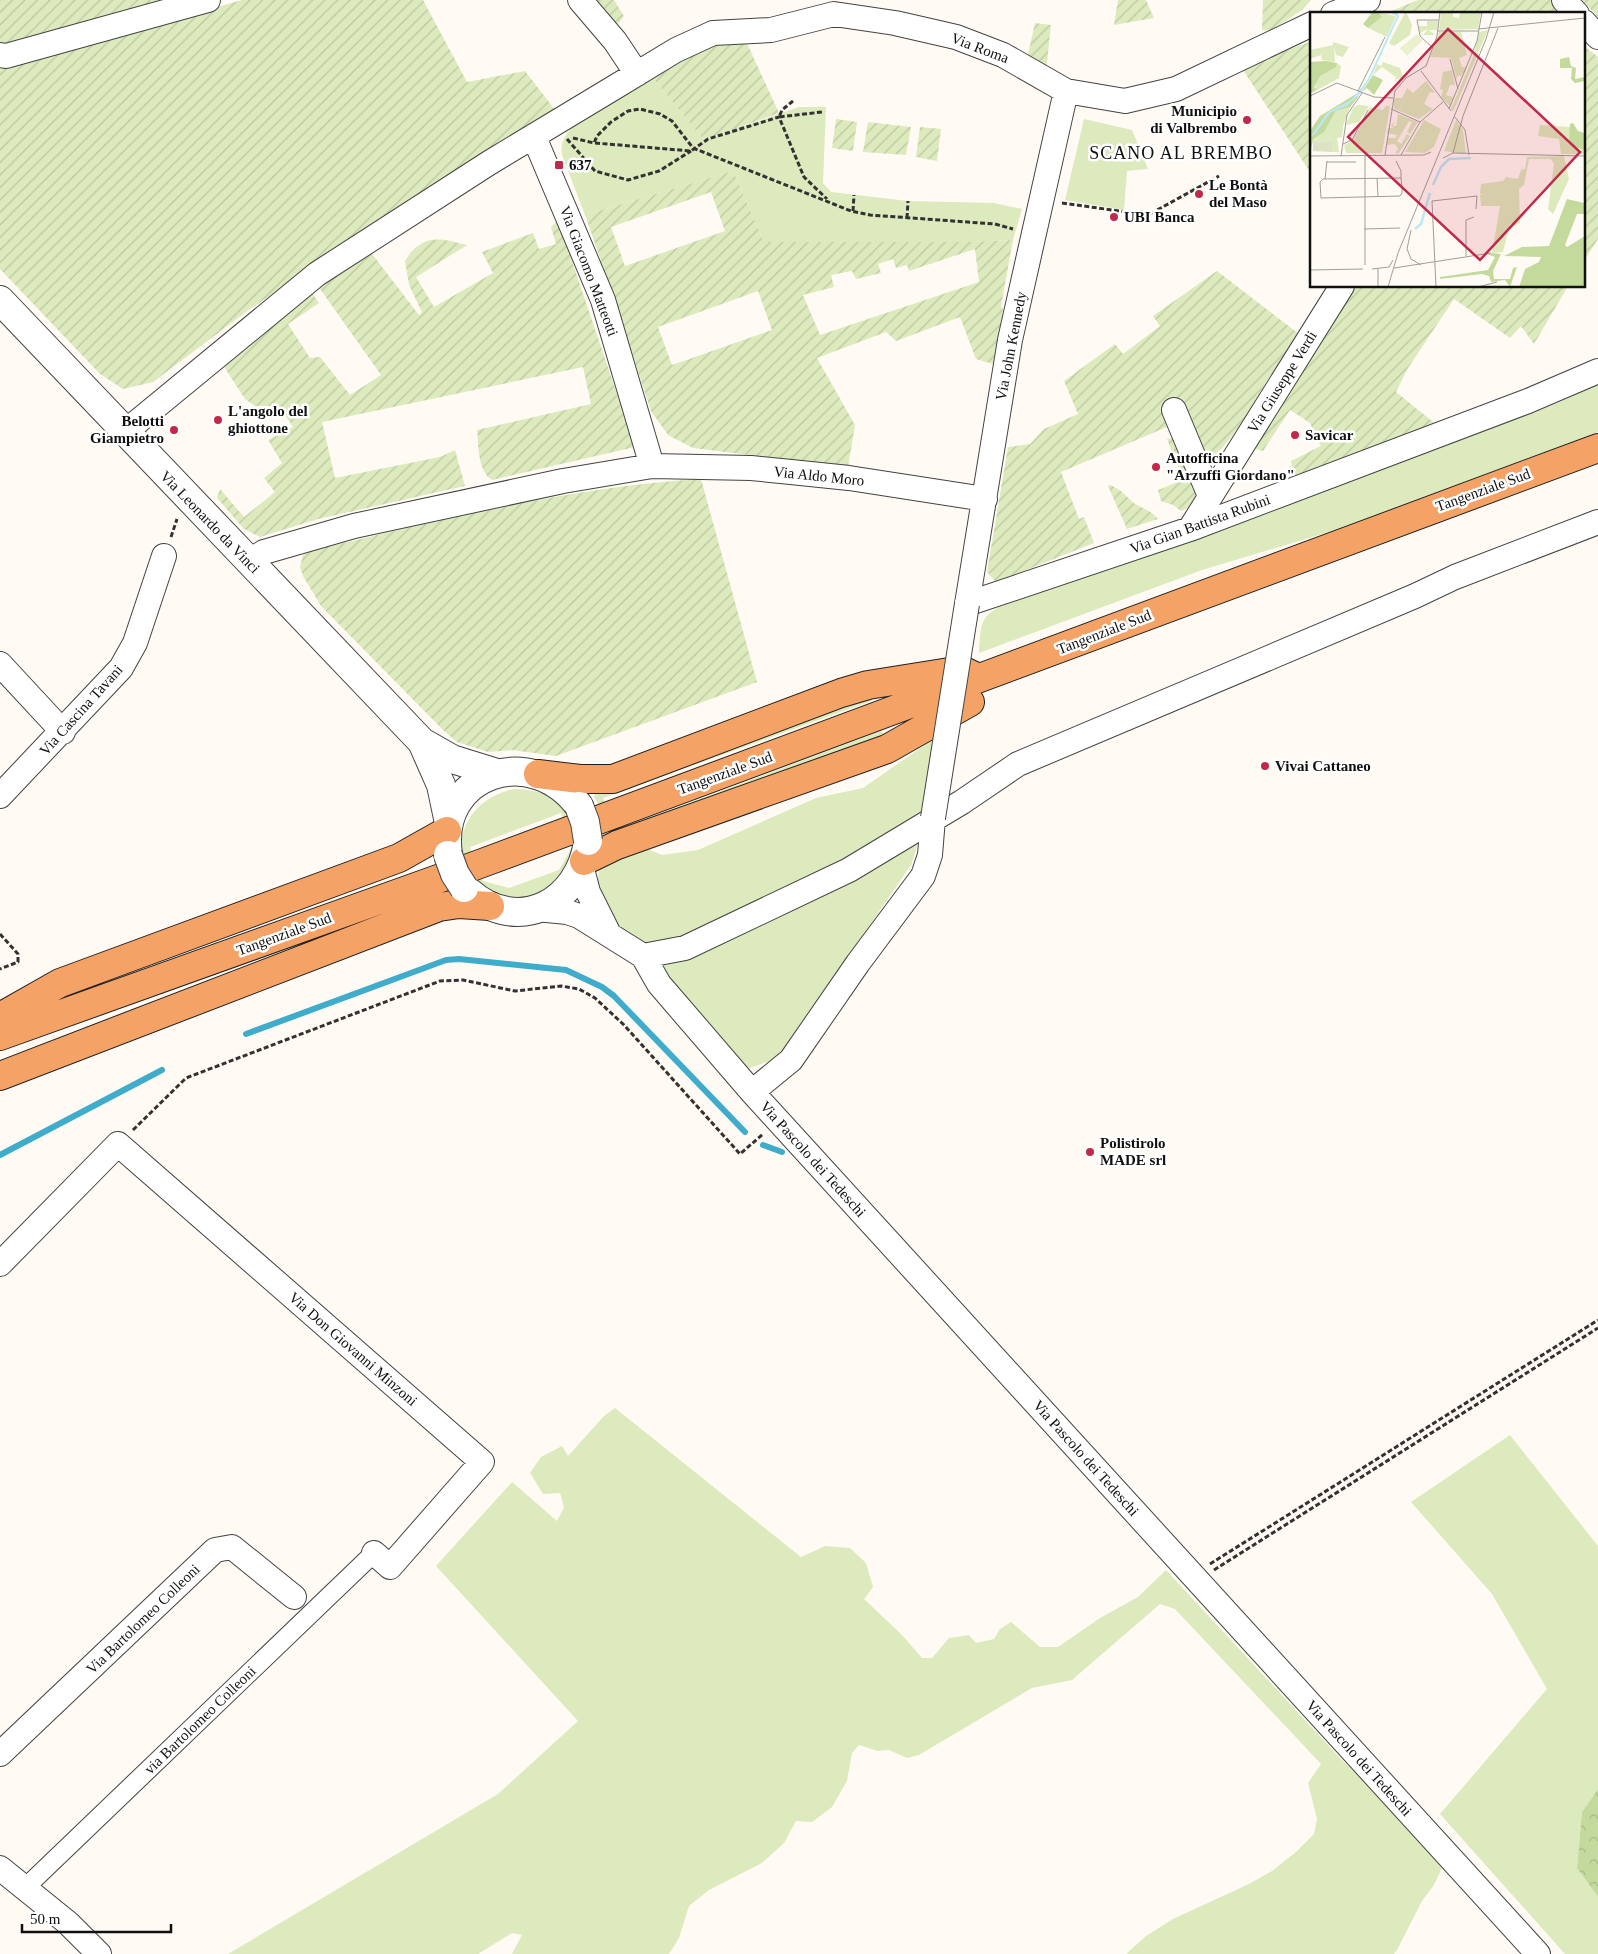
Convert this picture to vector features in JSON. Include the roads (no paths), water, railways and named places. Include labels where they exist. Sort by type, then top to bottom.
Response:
[{"type":"highway","name":"Tangenziale Sud","points":[[0,1036],[580,851],[610,816],[1598,448]]},
{"type":"highway","points":[[538,774],[580,779],[613,779],[841,693],[868,685],[962,670],[980,679],[974,700],[887,749],[631,840],[580,851]]},
{"type":"highway","points":[[0,1017],[60,983],[399,858],[447,831]]},
{"type":"highway","points":[[0,1076],[439,907],[480,900]]},
{"type":"street","points":[[0,55],[6,56],[208,0]]},
{"type":"street","points":[[580,0],[615,41],[637,74]]},
{"type":"street","points":[[1338,12],[1368,0]]},
{"type":"street","points":[[1564,0],[1574,12]]},
{"type":"street","name":"Via Roma","points":[[125,432],[317,274],[676,50],[713,33],[771,30],[834,14],[895,23],[956,37],[1003,54],[1066,91],[1125,101],[1176,89],[1310,25]]},
{"type":"street","points":[[1586,24],[1598,37]]},
{"type":"street","name":"Via John Kennedy","points":[[752,1092],[791,1060],[858,963],[923,876],[930,855],[933,818],[1010,340],[1066,91]]},
{"type":"street","name":"Via Giacomo Matteotti","points":[[534,137],[604,300],[652,466]]},
{"type":"street","name":"Via Giuseppe Verdi","points":[[1190,529],[1341,288]]},
{"type":"street","name":"Via Leonardo da Vinci","points":[[0,300],[248,562],[422,742],[452,759],[497,773]]},
{"type":"street","name":"Via Gian Battista Rubini","points":[[967,604],[1190,529],[1528,402],[1598,371]]},
{"type":"street","points":[[1174,410],[1210,496]]},
{"type":"street","name":"Via Aldo Moro","points":[[248,562],[264,552],[354,526],[562,481],[652,466],[751,468],[810,474],[985,499]]},
{"type":"street","points":[[538,908],[572,913],[586,919],[643,956],[685,948],[849,870],[962,802],[1018,764],[1415,596],[1455,577],[1598,522]]},
{"type":"street","name":"Via Cascina Tavani","points":[[0,796],[63,732],[121,668],[136,643],[164,556]]},
{"type":"street","points":[[0,664],[63,732]]},
{"type":"street","name":"Via Leonardo da Vinci","points":[[422,742],[441,785],[447,831]]},
{"type":"street","points":[[522,771],[538,774],[550,779],[566,791],[579,806],[585,822],[580,851],[565,893],[549,904],[538,908],[511,911],[480,900],[459,880],[451,867],[447,831],[462,796],[483,779],[497,773],[522,771]]},
{"type":"street","points":[[580,851],[588,892],[610,936]]},
{"type":"street","name":"Via Pascolo dei Tedeschi","points":[[643,956],[659,984],[752,1092],[1538,1954]]},
{"type":"street","name":"Via Don Giovanni Minzoni","points":[[0,1264],[118,1144],[482,1462],[382,1560]]},
{"type":"street","name":"Via Bartolomeo Colleoni","points":[[0,1754],[215,1550],[232,1548],[294,1597]]},
{"type":"street","name":"via Bartolomeo Colleoni","points":[[26,1888],[382,1560]]},
{"type":"street","points":[[0,1868],[68,1923],[99,1954]]},
{"type":"waterway","points":[[246,1034],[446,960],[459,959],[566,970],[602,987],[614,996],[745,1132]]},
{"type":"waterway","points":[[0,1155],[162,1070]]},
{"type":"waterway","points":[[763,1145],[782,1152]]},
{"type":"place","name":"Municipio di Valbrembo","points":[[1247,120]]},
{"type":"place","name":"637","points":[[559,165]]},
{"type":"place","name":"Le Bontà del Maso","points":[[1199,194]]},
{"type":"place","name":"UBI Banca","points":[[1114,217]]},
{"type":"place","name":"L'angolo del ghiottone","points":[[218,420]]},
{"type":"place","name":"Belotti Giampietro","points":[[174,430]]},
{"type":"place","name":"Savicar","points":[[1295,435]]},
{"type":"place","name":"Autofficina \"Arzuffi Giordano\"","points":[[1156,467]]},
{"type":"place","name":"Vivai Cattaneo","points":[[1265,766]]},
{"type":"place","name":"Polistirolo MADE srl","points":[[1090,1152]]},
{"type":"district","name":"SCANO AL BREMBO","points":[[1181,153]]}]
